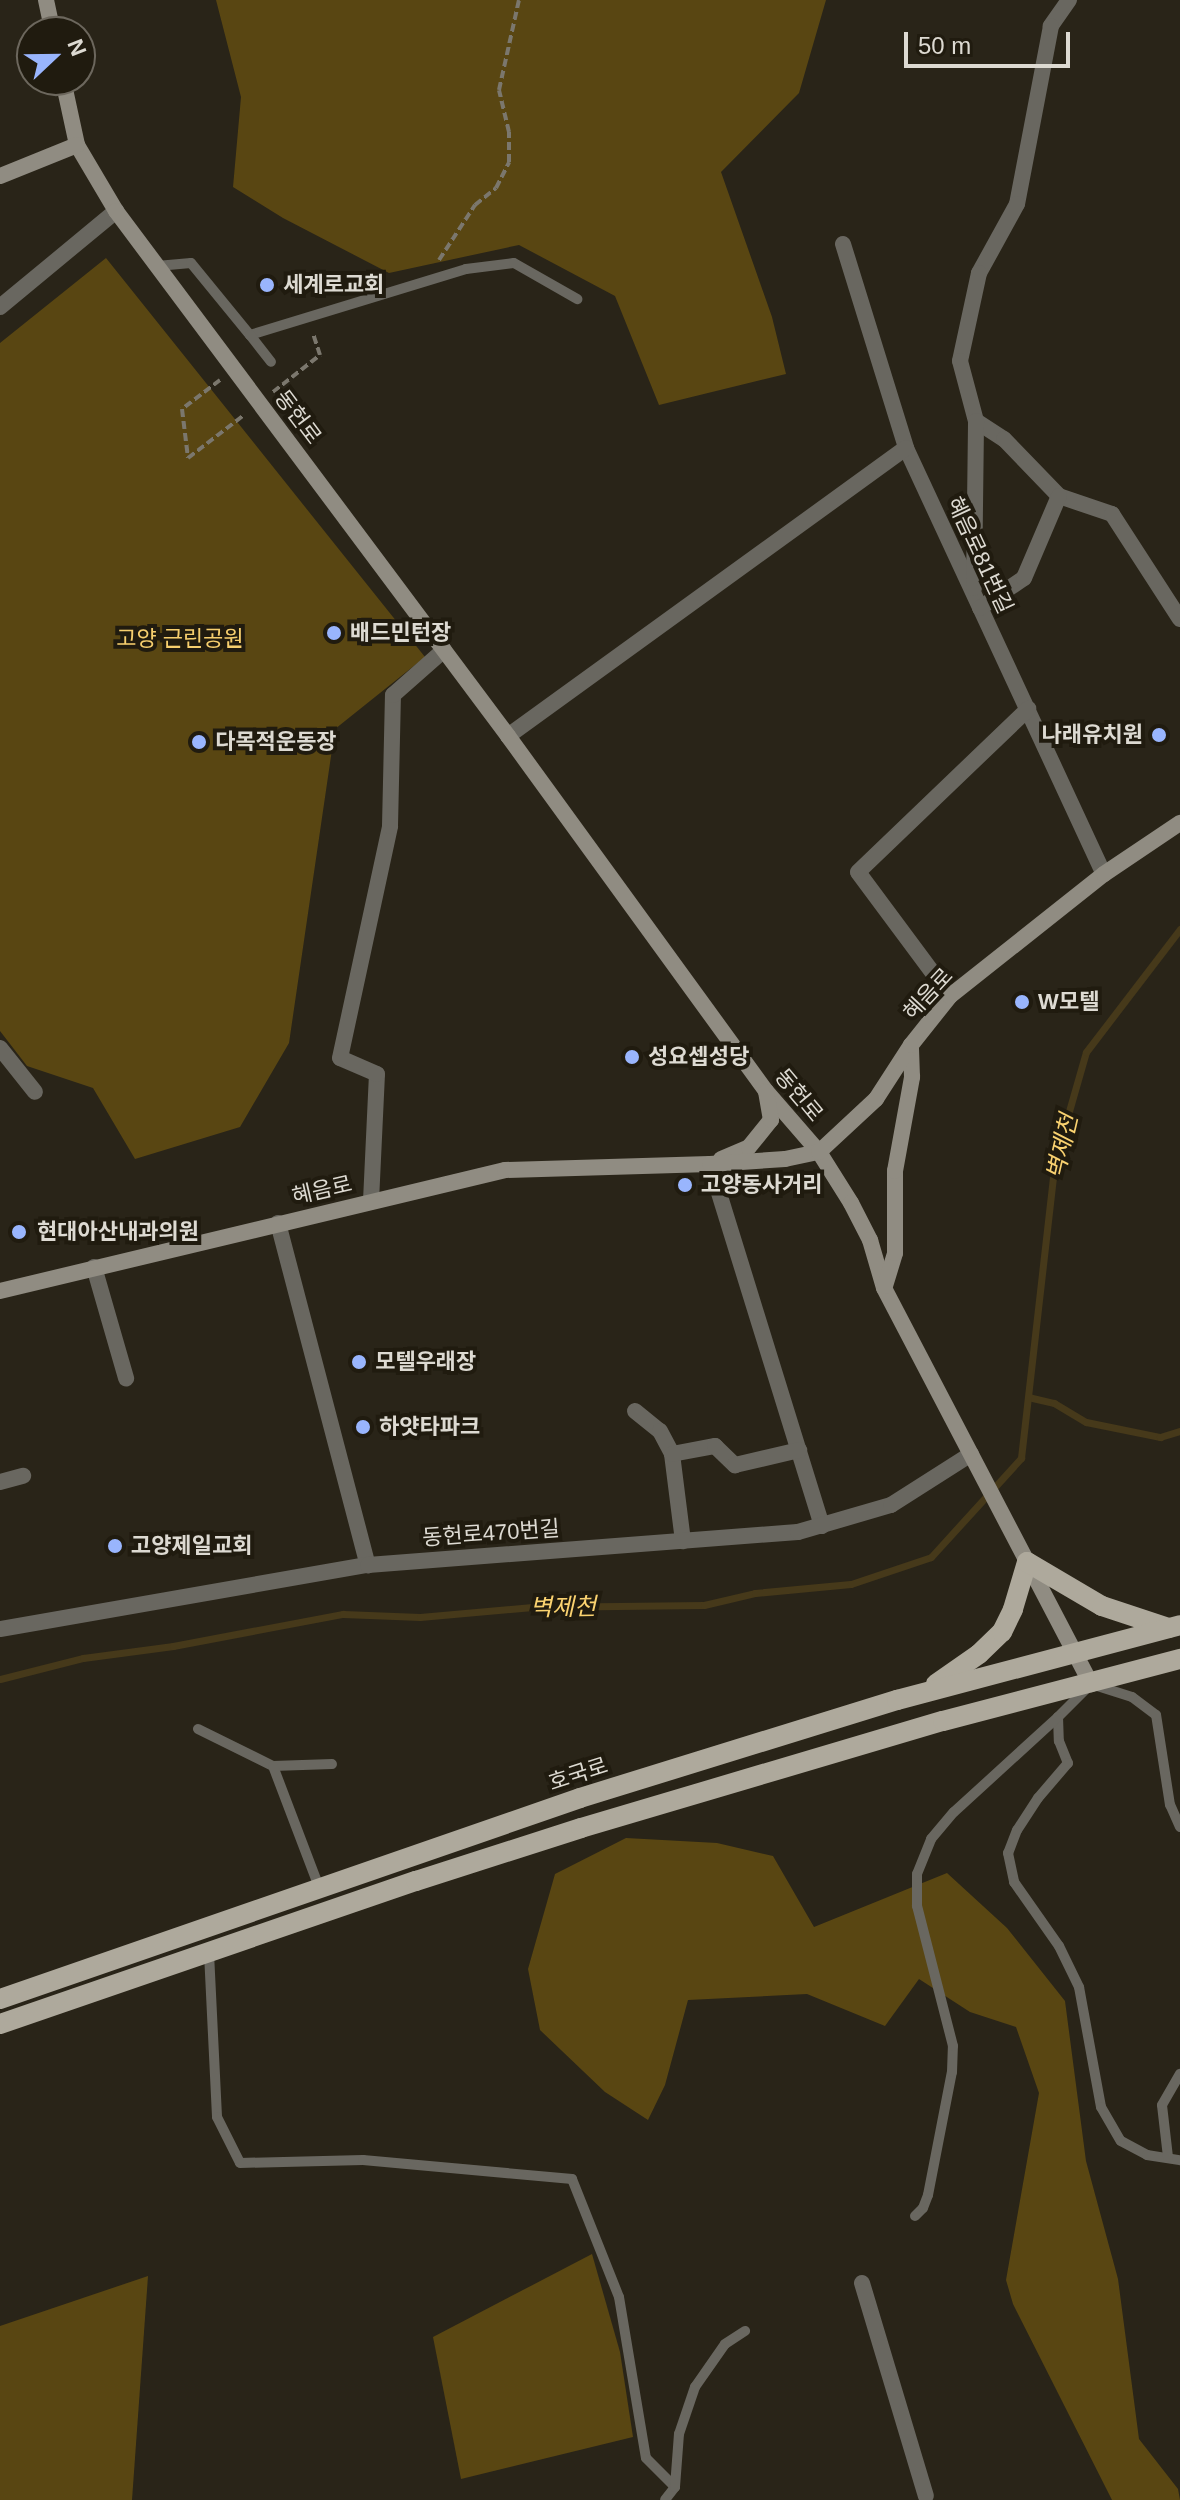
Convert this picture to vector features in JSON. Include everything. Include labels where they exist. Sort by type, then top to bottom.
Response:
[{"type":"main road","name":"동헌로","points":[[66,96],[77,145],[116,211],[508,736],[766,1091],[819,1152],[870,1240],[884,1288],[1027,1562]]},
{"type":"main road","points":[[0,176],[77,145]]},
{"type":"main road","name":"혜음로","points":[[0,1291],[505,1170],[710,1164],[785,1159],[819,1152],[876,1099],[911,1045],[950,996],[1104,874],[1180,823]]},
{"type":"main road","points":[[884,1288],[895,1253],[895,1171],[912,1077],[911,1045]]},
{"type":"main road","points":[[710,1164],[749,1147],[771,1120],[766,1091]]},
{"type":"main road","points":[[1027,1562],[1102,1606],[1174,1627]]},
{"type":"main road","points":[[1027,1562],[1091,1684]]},
{"type":"main road","points":[[923,1693],[979,1654],[1002,1632],[1013,1609],[1027,1562]]},
{"type":"main road","name":"호국로","points":[[0,1999],[580,1798],[923,1693],[1174,1627]]},
{"type":"main road","points":[[0,2024],[416,1881],[596,1824],[943,1721],[1180,1659]]},
{"type":"street","points":[[1059,496],[1024,578],[977,601],[976,421],[960,361],[979,273],[1017,204],[1051,26],[1069,0]]},
{"type":"street","points":[[0,307],[116,211]]},
{"type":"street","name":"혜음로81번길","points":[[843,244],[906,448],[1104,874]]},
{"type":"street","points":[[976,421],[1004,439],[1059,496],[1112,514],[1180,619]]},
{"type":"street","points":[[508,736],[906,448]]},
{"type":"street","points":[[371,1201],[377,1074],[340,1058],[390,826],[393,695],[444,650]]},
{"type":"street","points":[[950,996],[858,872],[1028,709]]},
{"type":"street","points":[[0,1048],[35,1092]]},
{"type":"street","points":[[710,1164],[822,1526]]},
{"type":"street","name":"혜음로","points":[[278,1223],[368,1565]]},
{"type":"street","points":[[94,1267],[126,1378]]},
{"type":"street","points":[[635,1411],[660,1431],[672,1454],[683,1541]]},
{"type":"street","points":[[672,1454],[715,1446],[735,1465],[799,1450]]},
{"type":"street","name":"동헌로470번길","points":[[1,1626],[368,1565],[798,1532],[891,1505],[971,1454]]},
{"type":"street","points":[[0,1482],[23,1476]]},
{"type":"street","points":[[862,2283],[927,2498]]},
{"type":"lane","points":[[157,266],[191,263],[271,362]]},
{"type":"lane","points":[[250,335],[466,269],[514,263],[577,299]]},
{"type":"lane","points":[[915,2216],[923,2208],[928,2195],[952,2072],[953,2046],[917,1906],[917,1874],[931,1839],[954,1812],[1091,1684],[1132,1697],[1156,1715],[1170,1805],[1180,1827]]},
{"type":"lane","points":[[1058,1717],[1059,1741],[1068,1763],[1017,1830],[1008,1853],[1014,1882],[1059,1946],[1079,1987],[1101,2107],[1121,2141],[1147,2155],[1180,2160]]},
{"type":"lane","points":[[198,1729],[273,1766],[332,1764]]},
{"type":"lane","points":[[273,1766],[319,1887]]},
{"type":"lane","points":[[209,1953],[217,2117],[240,2163],[363,2160],[572,2179],[619,2297],[646,2458],[675,2487]]},
{"type":"lane","points":[[1168,2157],[1162,2105],[1180,2074]]},
{"type":"lane","points":[[665,2500],[675,2487],[679,2434],[695,2387],[716,2353],[745,2331]]},
{"type":"path","points":[[430,281],[460,226],[475,205],[496,188],[509,162],[509,132],[499,90],[519,0]]},
{"type":"green space","points":[[216,0],[826,0],[799,93],[721,172],[772,317],[786,374],[659,405],[615,296],[519,245],[389,273],[283,218],[233,187],[241,97]]},
{"type":"green space","name":"고양 근린공원","points":[[106,258],[425,657],[335,729],[289,1043],[240,1127],[135,1159],[93,1088],[27,1066],[0,1031],[0,343]]},
{"type":"green space","points":[[626,1838],[717,1843],[773,1856],[814,1927],[947,1873],[1007,1928],[1065,2001],[1086,2161],[1118,2279],[1139,2439],[1178,2489],[1180,2500],[1112,2500],[1013,2304],[1006,2280],[1039,2093],[1016,2027],[970,2012],[919,1979],[885,2026],[807,1994],[688,2000],[665,2085],[648,2120],[605,2092],[540,2030],[528,1969],[555,1874]]},
{"type":"green space","points":[[592,2254],[620,2352],[633,2437],[461,2479],[433,2337]]},
{"type":"green space","points":[[148,2276],[132,2500],[0,2500],[0,2326]]},
{"type":"waterway","name":"벽제천","points":[[0,1679],[83,1658],[173,1646],[343,1614],[420,1617],[533,1607],[704,1605],[755,1593],[851,1584],[931,1557],[1021,1458],[1055,1160],[1086,1052],[1180,929]]},
{"type":"waterway","name":"벽제천","points":[[1028,1397],[1054,1403],[1086,1422],[1160,1437],[1180,1431]]},
{"type":"place","name":"세계로교회","points":[[267,285]]},
{"type":"place","name":"배드민턴장","points":[[334,633]]},
{"type":"place","name":"나래유치원","points":[[1159,735]]},
{"type":"place","name":"다목적운동장","points":[[199,742]]},
{"type":"place","name":"W모텔","points":[[1022,1002]]},
{"type":"place","name":"성요셉성당","points":[[632,1057]]},
{"type":"place","name":"고양동사거리","points":[[685,1185]]},
{"type":"place","name":"현대아산내과의원","points":[[19,1232]]},
{"type":"place","name":"모텔우래장","points":[[359,1362]]},
{"type":"place","name":"하얏타파크","points":[[363,1427]]},
{"type":"place","name":"고양제일교회","points":[[115,1546]]}]
